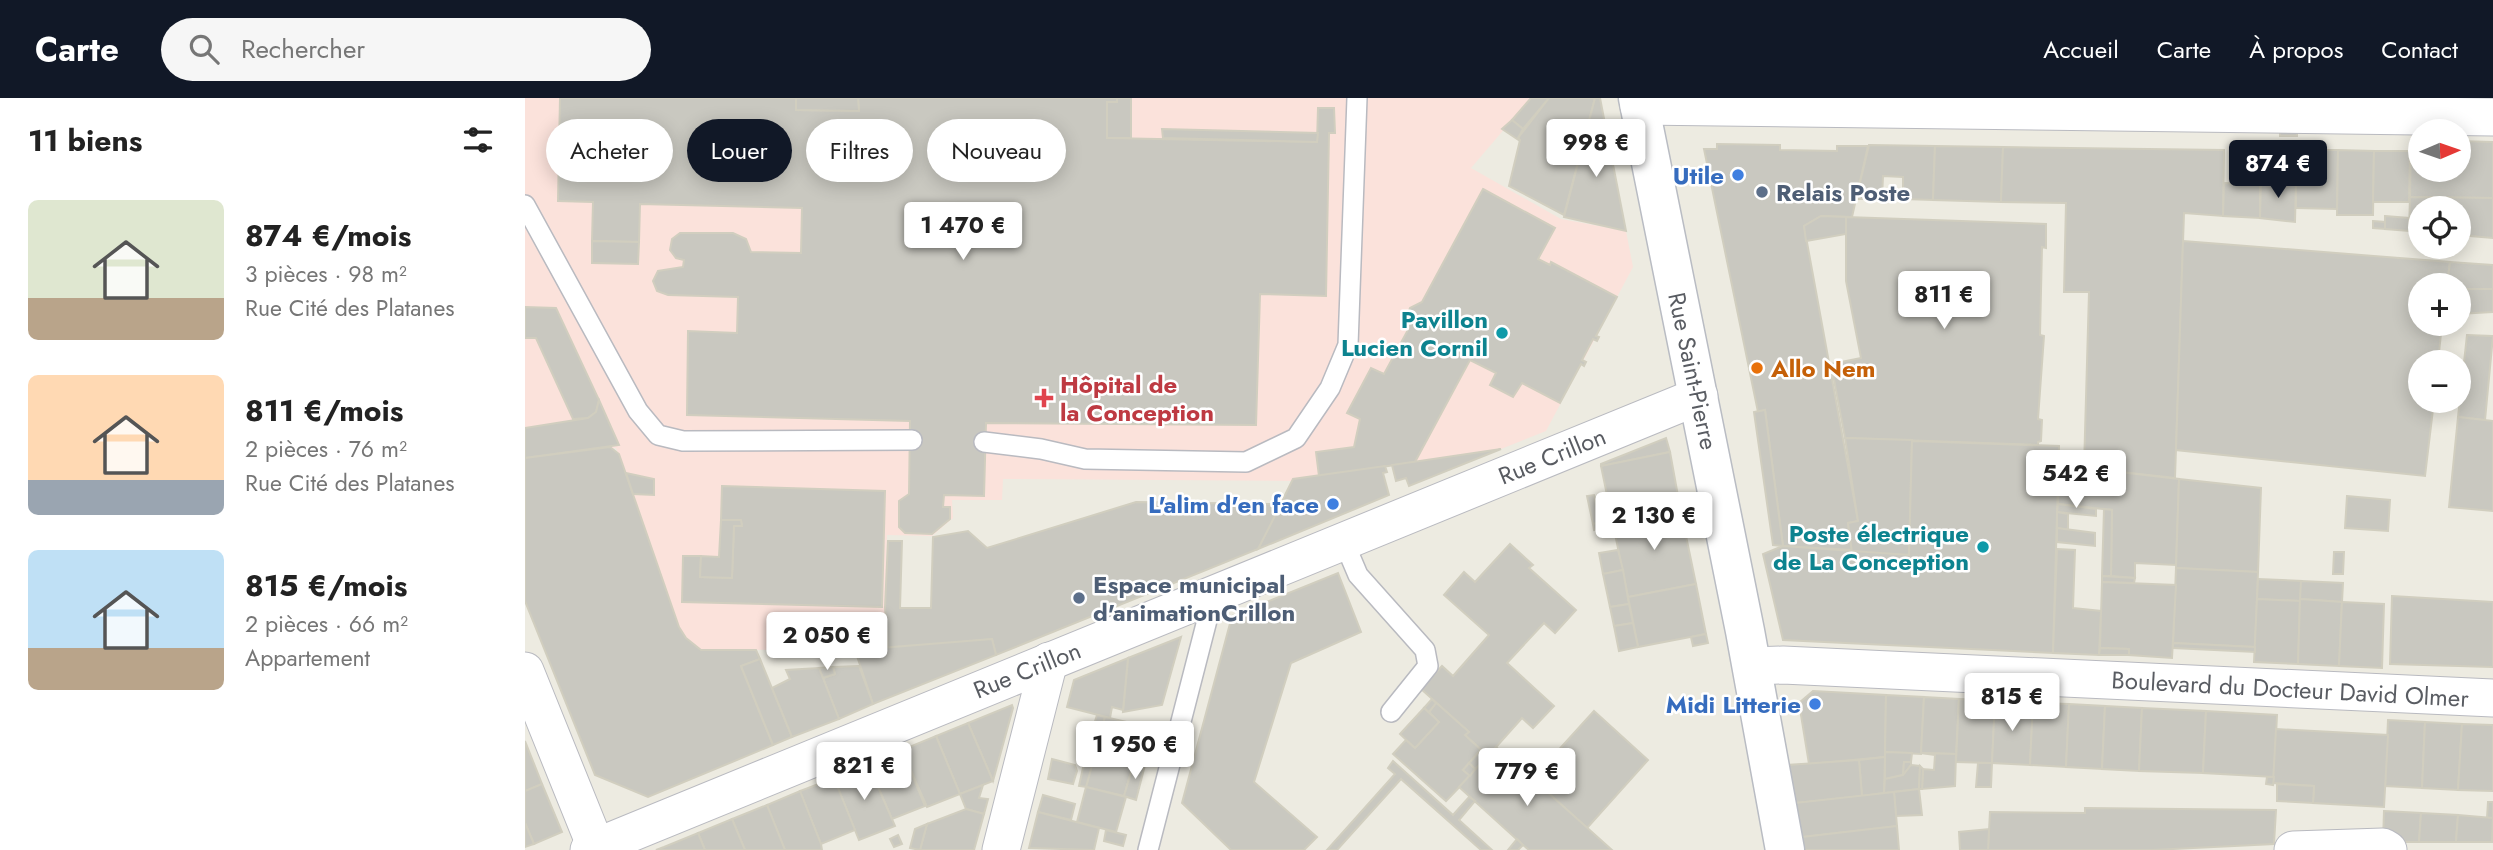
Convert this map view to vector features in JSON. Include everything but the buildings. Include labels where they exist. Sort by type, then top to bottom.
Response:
[{"type":"street","points":[[1638,102],[2493,117]]},
{"type":"street","name":"Rue Saint-Pierre","points":[[1638,102],[1699,396],[1785,850]]},
{"type":"street","name":"Rue Crillon","points":[[592,848],[1699,396]]},
{"type":"street","points":[[1001,850],[1049,661]]},
{"type":"street","name":"Boulevard du Docteur David Olmer","points":[[1752,666],[1783,664],[2493,698]]},
{"type":"street","points":[[525,671],[592,848]]},
{"type":"street","points":[[2293,850],[2388,850]]},
{"type":"lane","points":[[984,442],[1041,449],[1085,459],[1246,462],[1296,438],[1330,388],[1348,345],[1357,98]]},
{"type":"lane","points":[[525,205],[638,411],[658,435],[683,441],[912,440]]},
{"type":"lane","points":[[1344,542],[1358,575],[1425,650],[1428,666],[1391,712]]},
{"type":"lane","points":[[1148,850],[1214,593]]},
{"type":"shaded area","name":"Hôpital de la Conception","points":[[525,98],[1531,98],[1471,168],[1561,219],[1626,231],[1633,267],[1546,431],[1501,449],[1293,481],[1003,479],[1002,500],[952,500],[953,518],[932,536],[887,535],[885,607],[888,649],[701,650],[686,638],[679,627],[616,448],[525,458]]},
{"type":"place","name":"Utile","points":[[1738,175]]},
{"type":"place","name":"Relais Poste","points":[[1762,192]]},
{"type":"place","name":"Pavillon Lucien Cornil","points":[[1502,333]]},
{"type":"place","name":"Allo Nem","points":[[1757,368]]},
{"type":"place","name":"Hôpital de la Conception","points":[[1044,398]]},
{"type":"place","name":"L'alim d'en face","points":[[1333,504]]},
{"type":"place","name":"Poste électrique de La Conception","points":[[1983,547]]},
{"type":"place","name":"Espace municipal d'animationCrillon","points":[[1079,598]]},
{"type":"place","name":"Midi Litterie","points":[[1815,704]]}]
